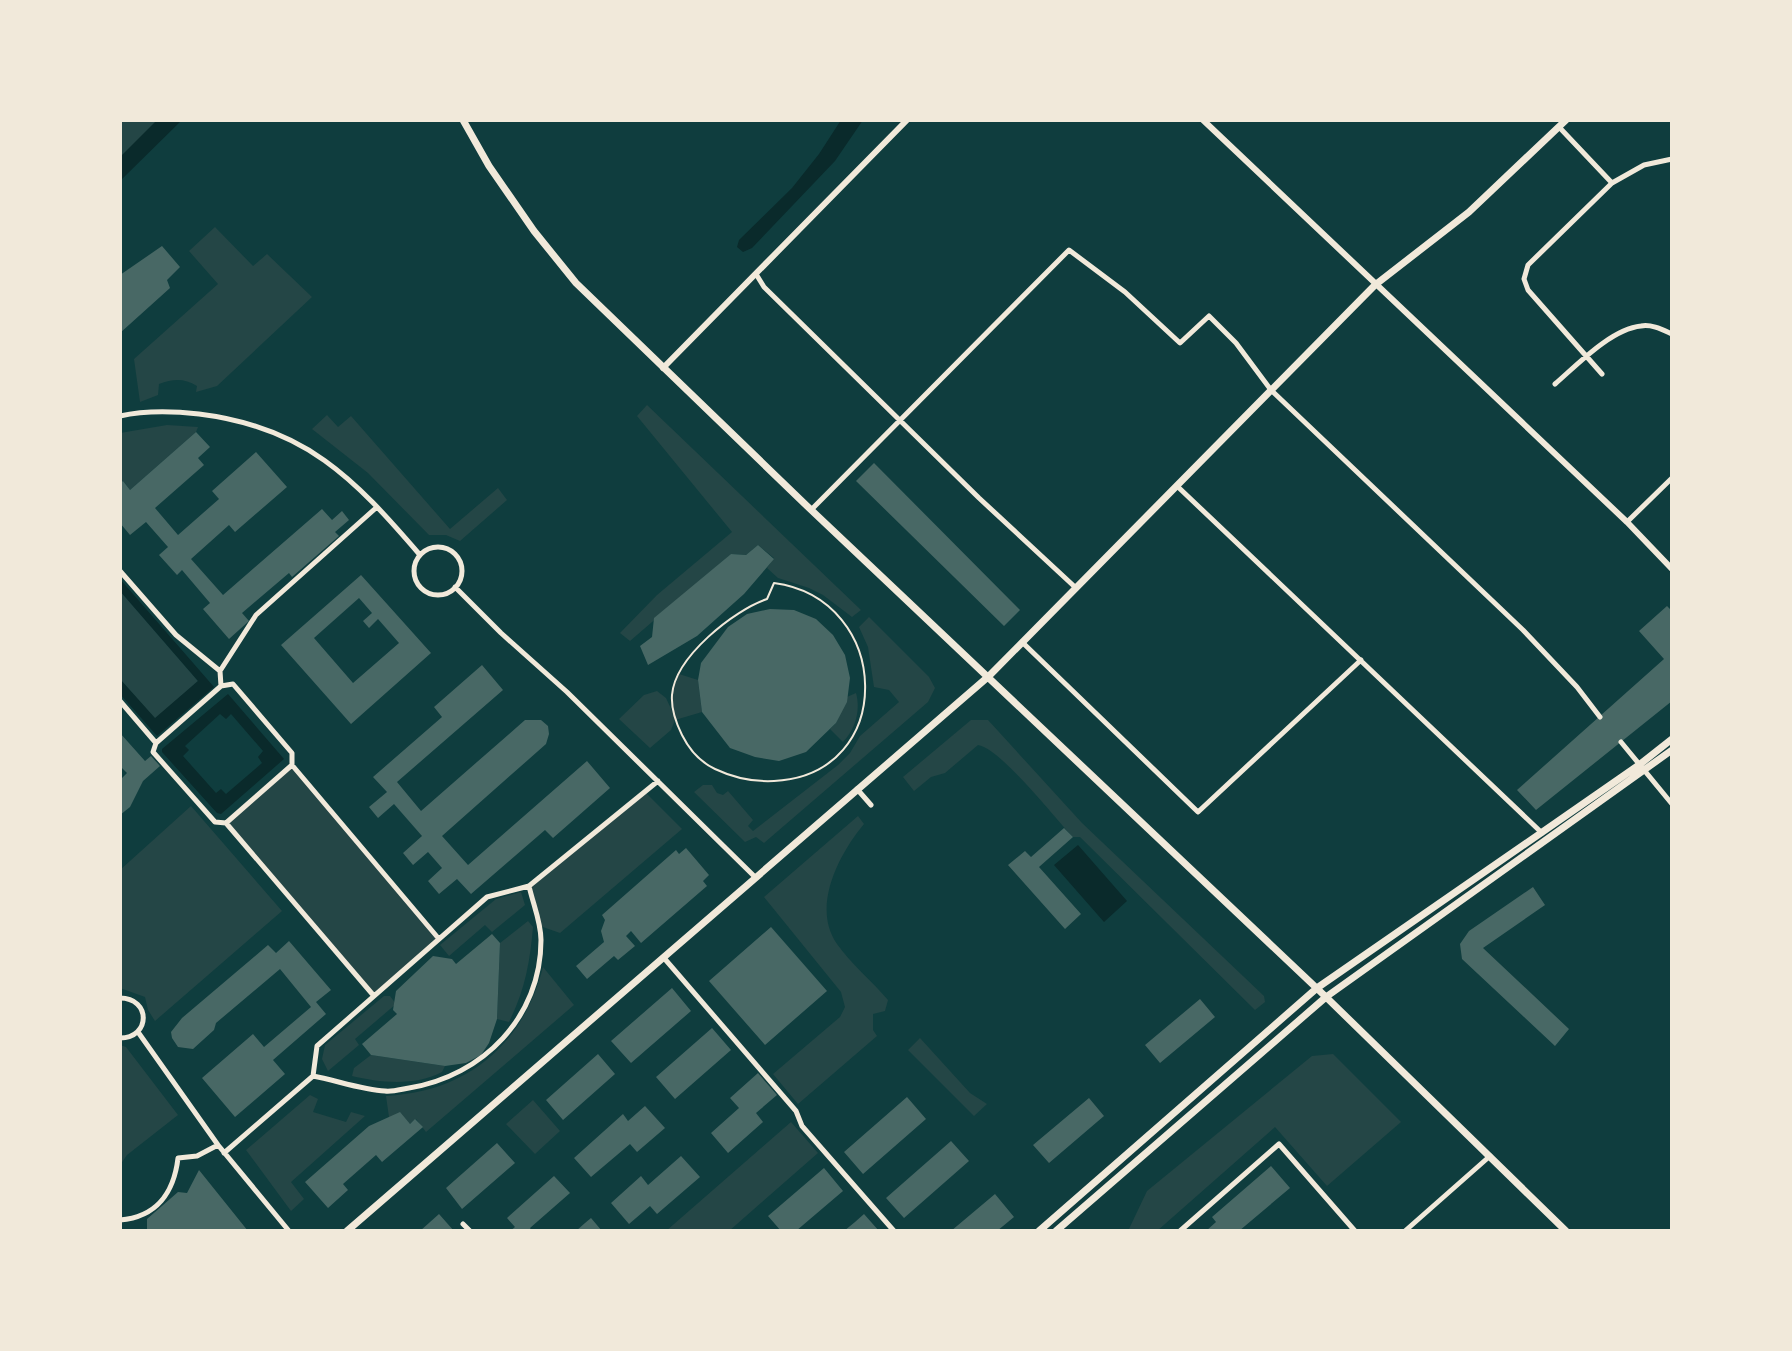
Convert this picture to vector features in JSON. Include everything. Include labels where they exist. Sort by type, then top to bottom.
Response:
[{"type":"main road","points":[[463,120],[489,166],[534,231],[576,283],[811,510],[1317,988],[1566,1231]]},
{"type":"main road","points":[[347,1231],[989,676],[1375,285],[1469,212],[1563,123]]},
{"type":"main road","points":[[1056,1231],[1326,997],[1549,840],[1641,768],[1672,739]]},
{"type":"main road","points":[[1039,1231],[1317,988],[1542,833],[1672,750]]},
{"type":"street","points":[[663,368],[907,120]]},
{"type":"street","points":[[1203,120],[1627,522],[1672,569]]},
{"type":"street","points":[[1563,123],[1612,183]]},
{"type":"street","points":[[1602,374],[1528,290],[1524,279],[1528,265],[1612,183],[1644,165],[1672,159]]},
{"type":"street","points":[[811,510],[1069,250],[1125,292],[1180,343],[1209,316],[1236,343],[1271,390],[1523,630],[1577,687],[1600,717]]},
{"type":"street","points":[[756,274],[764,287],[1008,526],[1076,588]]},
{"type":"street","points":[[1555,384],[1607,340],[1641,326],[1672,334]]},
{"type":"street","points":[[121,414],[174,411],[244,421],[281,434],[316,453],[377,507],[420,555]]},
{"type":"street","points":[[1627,522],[1672,478]]},
{"type":"street","points":[[1177,486],[1549,840]]},
{"type":"street","points":[[221,686],[220,671],[256,615],[377,507]]},
{"type":"street","points":[[439,547],[452,553],[461,569],[455,587],[437,595],[423,590],[414,572],[420,555],[439,547]]},
{"type":"street","points":[[120,571],[176,635],[220,671]]},
{"type":"street","points":[[455,587],[755,877]]},
{"type":"street","points":[[1022,642],[1198,812],[1361,660]]},
{"type":"street","points":[[374,996],[226,823],[215,822],[153,752],[156,743],[221,686],[233,684],[292,753],[292,765],[439,939]]},
{"type":"street","points":[[120,701],[156,743]]},
{"type":"street","points":[[1621,742],[1672,804]]},
{"type":"street","points":[[226,823],[292,765]]},
{"type":"street","points":[[224,1153],[313,1076],[317,1046],[487,897],[529,886],[658,781]]},
{"type":"street","points":[[856,788],[871,805]]},
{"type":"street","points":[[313,1076],[386,1091],[432,1084],[478,1063],[512,1027],[533,991],[541,941],[529,886]]},
{"type":"street","points":[[664,958],[796,1111],[802,1126],[894,1231]]},
{"type":"street","points":[[120,998],[133,1000],[142,1008],[144,1021],[133,1036],[120,1038]]},
{"type":"street","points":[[138,1032],[224,1153],[289,1231]]},
{"type":"street","points":[[1180,1231],[1279,1144],[1355,1231]]},
{"type":"street","points":[[120,1220],[139,1216],[160,1203],[172,1188],[178,1158],[197,1156],[218,1145]]},
{"type":"street","points":[[1405,1231],[1490,1156]]},
{"type":"street","points":[[463,1224],[470,1231]]},
{"type":"lane","points":[[774,583],[816,597],[835,611],[858,645],[867,691],[855,732],[836,757],[815,772],[790,780],[738,778],[713,768],[690,751],[675,720],[672,693],[679,674],[690,658],[706,638],[729,618],[767,599],[774,583]]},
{"type":"shaded area","points":[[120,120],[164,120],[120,163]]},
{"type":"shaded area","points":[[157,120],[182,120],[120,181],[120,157]]},
{"type":"shaded area","points":[[841,120],[863,120],[835,161],[752,248],[743,252],[737,247],[739,240],[792,188]]},
{"type":"shaded area","points":[[215,227],[253,266],[267,254],[312,297],[217,386],[196,392],[197,386],[192,383],[169,381],[159,384],[158,395],[140,402],[134,359],[218,284],[189,251]]},
{"type":"shaded area","points":[[647,405],[861,610],[852,617],[823,595],[778,578],[767,568],[774,558],[758,545],[746,555],[731,554],[630,641],[620,633],[657,595],[732,532],[637,416]]},
{"type":"shaded area","points":[[327,415],[338,427],[351,416],[450,529],[498,488],[507,500],[460,541],[446,535],[429,535],[368,473],[312,429]]},
{"type":"shaded area","points":[[167,425],[198,427],[130,490],[123,481],[120,483],[120,433]]},
{"type":"shaded area","points":[[120,579],[214,687],[157,736],[120,694],[120,679],[155,718],[198,681],[120,591]]},
{"type":"shaded area","points":[[120,591],[198,681],[155,719],[120,679]]},
{"type":"shaded area","points":[[869,617],[929,677],[935,688],[928,702],[764,843],[756,837],[745,842],[694,792],[703,785],[712,785],[717,793],[723,795],[728,791],[753,820],[748,826],[753,831],[850,753],[860,736],[899,702],[889,690],[874,687],[868,647],[859,627]]},
{"type":"shaded area","points":[[679,674],[698,680],[702,712],[675,720],[671,730],[650,748],[619,719],[644,695],[657,691],[666,698],[673,713],[672,693]]},
{"type":"shaded area","points":[[856,693],[856,719],[843,742],[830,729],[836,723],[847,697]]},
{"type":"shaded area","points":[[228,694],[284,759],[221,814],[162,749]],"holes":[[[220,714],[226,719],[231,714],[263,751],[258,757],[262,763],[226,794],[221,789],[216,793],[183,756],[189,750],[185,746]]]},
{"type":"shaded area","points":[[971,720],[988,720],[1082,823],[1264,996],[1265,1002],[1255,1010],[1080,837],[1073,837],[1013,770],[988,749],[978,745],[945,773],[931,777],[914,791],[903,777]]},
{"type":"shaded area","points":[[292,765],[439,939],[374,996],[226,823]]},
{"type":"shaded area","points":[[645,792],[682,829],[560,933],[540,926],[529,886]]},
{"type":"shaded area","points":[[191,806],[282,911],[155,1021],[145,997],[120,988],[120,870]]},
{"type":"shaded area","points":[[858,816],[864,824],[846,850],[831,881],[827,914],[837,944],[888,1000],[885,1011],[873,1014],[873,1030],[877,1036],[798,1104],[773,1074],[840,1017],[845,1007],[841,992],[764,897]]},
{"type":"shaded area","points":[[1078,845],[1127,901],[1104,922],[1054,865]]},
{"type":"shaded area","points":[[521,892],[525,905],[492,932],[485,925],[449,956],[440,945],[496,899]]},
{"type":"shaded area","points":[[528,921],[533,927],[523,987],[509,1022],[497,1019],[500,943]]},
{"type":"shaded area","points":[[543,967],[574,1005],[426,1132],[416,1119],[410,1124],[389,1117],[386,1096],[415,1093],[466,1074],[506,1041],[534,995]]},
{"type":"shaded area","points":[[384,996],[390,996],[396,1004],[355,1039],[359,1045],[328,1071],[322,1059],[325,1045]]},
{"type":"shaded area","points":[[920,1038],[970,1093],[987,1104],[974,1116],[908,1050]]},
{"type":"shaded area","points":[[120,1045],[126,1047],[178,1115],[127,1155],[120,1165]]},
{"type":"shaded area","points":[[1333,1054],[1401,1122],[1327,1186],[1275,1127],[1157,1231],[1128,1231],[1147,1191],[1312,1056]]},
{"type":"shaded area","points":[[371,1055],[445,1066],[442,1072],[421,1080],[386,1082],[352,1076],[354,1068]]},
{"type":"shaded area","points":[[310,1095],[318,1099],[313,1112],[346,1122],[351,1112],[365,1116],[291,1182],[304,1199],[291,1211],[246,1150]]},
{"type":"shaded area","points":[[533,1100],[560,1131],[535,1154],[506,1124]]},
{"type":"shaded area","points":[[791,1122],[818,1153],[729,1231],[666,1231]]},
{"type":"building","points":[[162,246],[180,267],[167,280],[170,288],[120,333],[120,275]]},
{"type":"building","points":[[196,432],[210,447],[198,458],[204,465],[155,508],[178,535],[219,499],[212,491],[256,452],[287,487],[235,532],[229,525],[191,559],[223,595],[322,509],[332,520],[342,511],[349,520],[335,532],[339,536],[292,577],[289,573],[242,613],[249,621],[229,639],[203,609],[210,603],[182,570],[177,575],[159,555],[168,547],[146,522],[130,535],[120,523],[120,483],[123,481],[130,490]]},
{"type":"building","points":[[874,463],[1020,610],[1004,626],[856,481]]},
{"type":"building","points":[[758,545],[774,559],[744,594],[697,636],[648,665],[640,646],[652,637],[654,618],[731,554],[746,555]]},
{"type":"building","points":[[361,575],[431,653],[351,724],[281,645]],"holes":[[[359,598],[372,613],[363,621],[369,628],[378,619],[399,643],[353,683],[314,638]]]},
{"type":"building","points":[[1667,606],[1672,611],[1672,701],[1536,810],[1517,790],[1664,659],[1639,631]]},
{"type":"building","points":[[770,609],[794,610],[816,619],[833,635],[845,655],[850,678],[847,702],[836,723],[806,752],[779,761],[730,748],[702,712],[698,680],[701,663],[728,627],[747,614]]},
{"type":"building","points":[[482,665],[503,690],[397,782],[421,811],[525,720],[541,720],[548,726],[546,744],[442,836],[468,865],[587,761],[610,788],[553,838],[545,830],[471,894],[457,879],[439,894],[428,881],[442,868],[428,852],[413,865],[403,853],[422,836],[394,804],[378,818],[369,807],[387,792],[373,777],[442,717],[434,707]]},
{"type":"building","points":[[120,733],[145,761],[151,756],[160,766],[143,781],[130,807],[120,815],[120,780],[127,773],[120,766]]},
{"type":"building","points":[[1064,828],[1073,837],[1039,867],[1081,914],[1065,929],[1008,865],[1025,851],[1031,857]]},
{"type":"building","points":[[686,848],[709,875],[703,881],[707,886],[641,943],[631,931],[626,936],[635,946],[618,960],[614,956],[587,979],[576,966],[604,942],[601,931],[605,920],[602,915],[676,850],[679,854]]},
{"type":"building","points":[[1533,887],[1545,905],[1483,948],[1569,1029],[1555,1046],[1462,959],[1460,944],[1469,931]]},
{"type":"building","points":[[771,927],[827,991],[765,1045],[709,981]]},
{"type":"building","points":[[492,934],[500,943],[497,1019],[489,1043],[481,1055],[466,1063],[445,1066],[371,1055],[362,1044],[397,1014],[393,1010],[396,991],[433,956],[452,959],[456,964]]},
{"type":"building","points":[[289,941],[331,990],[316,1002],[326,1014],[273,1060],[285,1074],[235,1117],[202,1078],[253,1034],[264,1047],[311,1007],[280,969],[216,1023],[214,1030],[193,1049],[178,1047],[171,1032],[182,1018],[268,945],[276,953]]},
{"type":"building","points":[[672,988],[691,1011],[631,1063],[611,1041]]},
{"type":"building","points":[[1200,999],[1215,1017],[1160,1063],[1145,1045]]},
{"type":"building","points":[[712,1028],[731,1050],[675,1099],[656,1077]]},
{"type":"building","points":[[598,1054],[615,1074],[563,1120],[546,1100]]},
{"type":"building","points":[[758,1073],[777,1095],[756,1113],[763,1122],[728,1153],[711,1133],[739,1108],[730,1098]]},
{"type":"building","points":[[907,1097],[926,1119],[863,1174],[844,1152]]},
{"type":"building","points":[[1089,1098],[1104,1116],[1049,1163],[1033,1145]]},
{"type":"building","points":[[645,1106],[665,1128],[637,1152],[630,1144],[591,1177],[574,1158],[623,1114],[628,1121]]},
{"type":"building","points":[[400,1112],[410,1124],[415,1119],[423,1127],[382,1162],[376,1155],[343,1184],[348,1190],[328,1208],[305,1182],[369,1126]]},
{"type":"building","points":[[951,1141],[969,1161],[904,1218],[886,1198]]},
{"type":"building","points":[[497,1143],[515,1163],[462,1209],[446,1188]]},
{"type":"building","points":[[681,1156],[700,1177],[657,1214],[650,1206],[629,1224],[611,1203],[641,1176],[648,1185]]},
{"type":"building","points":[[1271,1166],[1290,1188],[1239,1231],[1206,1231],[1216,1222],[1212,1217]]},
{"type":"building","points":[[824,1168],[843,1191],[796,1231],[781,1231],[768,1216]]},
{"type":"building","points":[[199,1170],[248,1231],[147,1231],[147,1219],[178,1192],[187,1193]]},
{"type":"building","points":[[554,1176],[570,1193],[530,1228],[532,1231],[510,1231],[515,1227],[507,1218]]},
{"type":"building","points":[[995,1194],[1014,1217],[997,1231],[951,1231]]},
{"type":"building","points":[[439,1214],[454,1231],[420,1231]]},
{"type":"building","points":[[864,1214],[879,1231],[844,1231],[855,1222]]},
{"type":"building","points":[[591,1218],[602,1231],[576,1231],[585,1223]]}]
